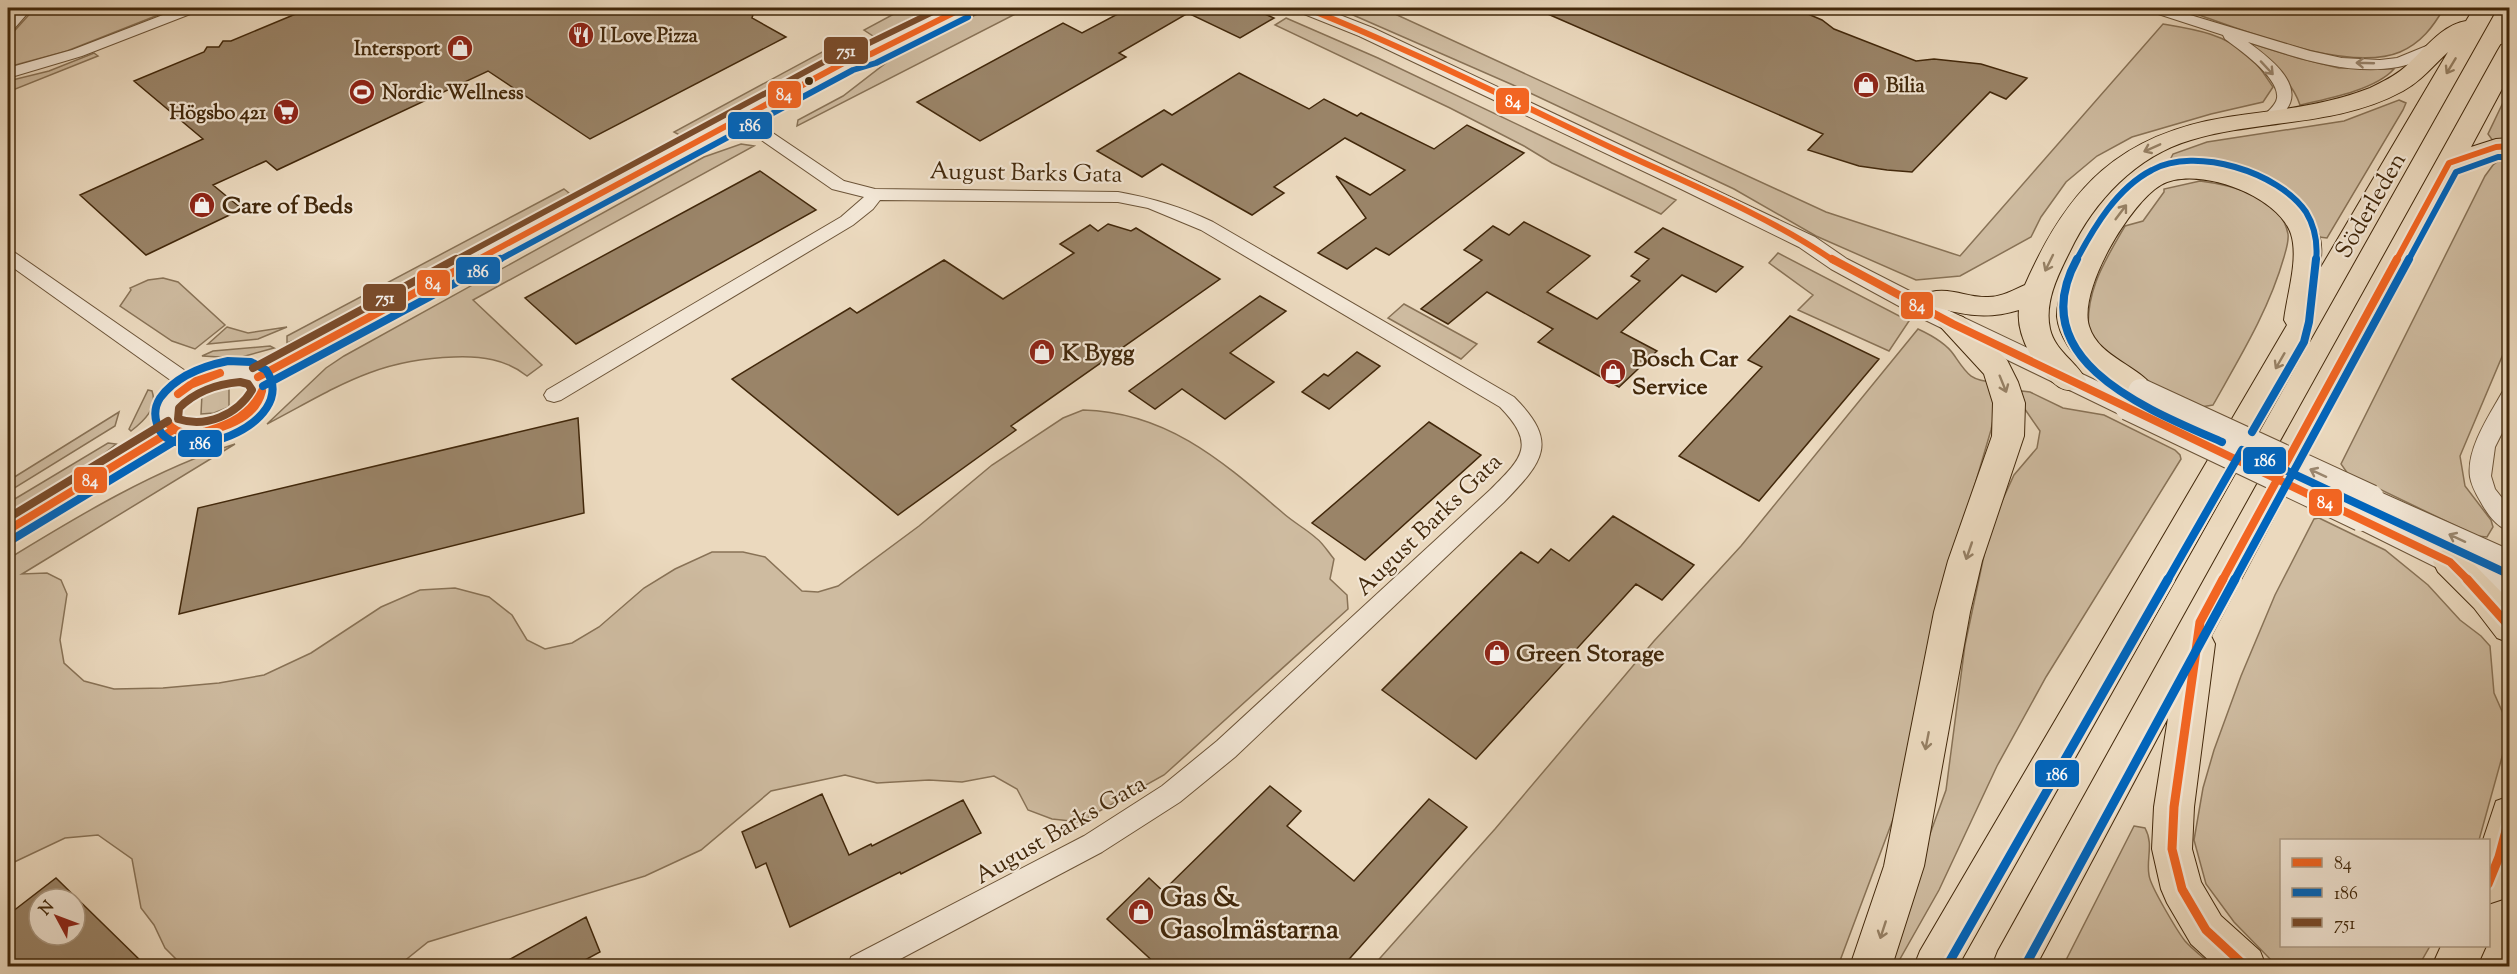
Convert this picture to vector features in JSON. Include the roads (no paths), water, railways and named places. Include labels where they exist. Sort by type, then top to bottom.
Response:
[{"type":"highway","points":[[2071,380],[2049,360],[2040,345],[2035,331],[2035,292],[2069,228],[2097,188],[2120,166],[2147,149],[2196,131],[2333,108],[2379,93],[2407,78],[2441,45],[2483,12]]},
{"type":"highway","name":"Söderleden","points":[[1935,966],[2298,330],[2483,12]]},
{"type":"highway","name":"Söderleden","points":[[2013,966],[2510,50]]},
{"type":"highway","points":[[2449,163],[2496,147],[2510,146]]},
{"type":"highway","points":[[2134,399],[2083,344],[2075,331],[2071,311],[2076,289],[2089,261],[2119,214],[2141,187],[2152,178],[2169,173],[2190,171],[2215,174],[2241,181],[2283,202],[2299,219],[2305,235],[2306,255],[2298,330]]},
{"type":"highway","points":[[1947,311],[2008,305],[2035,292]]},
{"type":"highway","points":[[1871,966],[1904,866],[1946,637],[1957,592],[2008,436],[2008,403],[2003,382],[1996,368],[1947,311]]},
{"type":"highway","points":[[2450,562],[2486,598],[2510,628]]},
{"type":"highway","points":[[2200,622],[2174,807],[2172,849],[2182,889],[2206,930],[2246,966]]},
{"type":"highway","points":[[2490,880],[2499,857],[2510,814]]},
{"type":"highway","points":[[2453,966],[2464,947]]},
{"type":"street","points":[[8,27],[25,8]]},
{"type":"street","points":[[8,73],[77,53],[193,8]]},
{"type":"street","points":[[849,60],[861,47],[941,8]]},
{"type":"street","points":[[258,377],[849,60],[871,54],[963,8]]},
{"type":"street","points":[[1306,8],[1366,32],[1808,242],[1839,264],[1947,311],[2040,345],[2134,399],[2366,508],[2510,563]]},
{"type":"street","points":[[2154,8],[2222,31],[2319,58],[2370,64],[2399,62],[2441,45]]},
{"type":"street","points":[[2222,31],[2265,64],[2284,90],[2285,97],[2268,120]]},
{"type":"street","name":"August Barks Gata","points":[[740,118],[838,185],[874,194],[1118,197],[1151,203],[1175,211],[1217,232],[1507,402],[1524,417],[1532,436],[1532,454],[1521,472],[1226,749],[1171,794],[1093,844],[861,966]]},
{"type":"street","points":[[554,395],[847,222],[867,205],[874,194]]},
{"type":"street","points":[[8,256],[190,384]]},
{"type":"street","points":[[1947,311],[2071,380],[2134,399]]},
{"type":"street","points":[[228,371],[250,373],[258,377],[263,386],[261,397],[253,408],[240,419],[222,428],[204,433],[187,434],[173,430],[166,423],[165,414],[169,404],[190,384],[228,371]]},
{"type":"street","points":[[2510,396],[2482,455],[2478,470],[2488,500],[2510,523]]},
{"type":"street","points":[[8,530],[173,430]]},
{"type":"street","points":[[2366,508],[2450,562],[2510,593]]},
{"type":"place","name":"I Love Pizza","points":[[581,35]]},
{"type":"place","name":"Intersport","points":[[460,48]]},
{"type":"place","name":"Bilia","points":[[1866,85]]},
{"type":"place","name":"Nordic Wellness","points":[[362,92]]},
{"type":"place","name":"Högsbo 421","points":[[286,112]]},
{"type":"place","name":"Care of Beds","points":[[202,205]]},
{"type":"place","name":"K Bygg","points":[[1042,352]]},
{"type":"place","name":"Bosch Car Service","points":[[1613,372]]},
{"type":"place","name":"Green Storage","points":[[1497,653]]},
{"type":"place","name":"Gas & Gasolmästarna","points":[[1141,912]]}]
